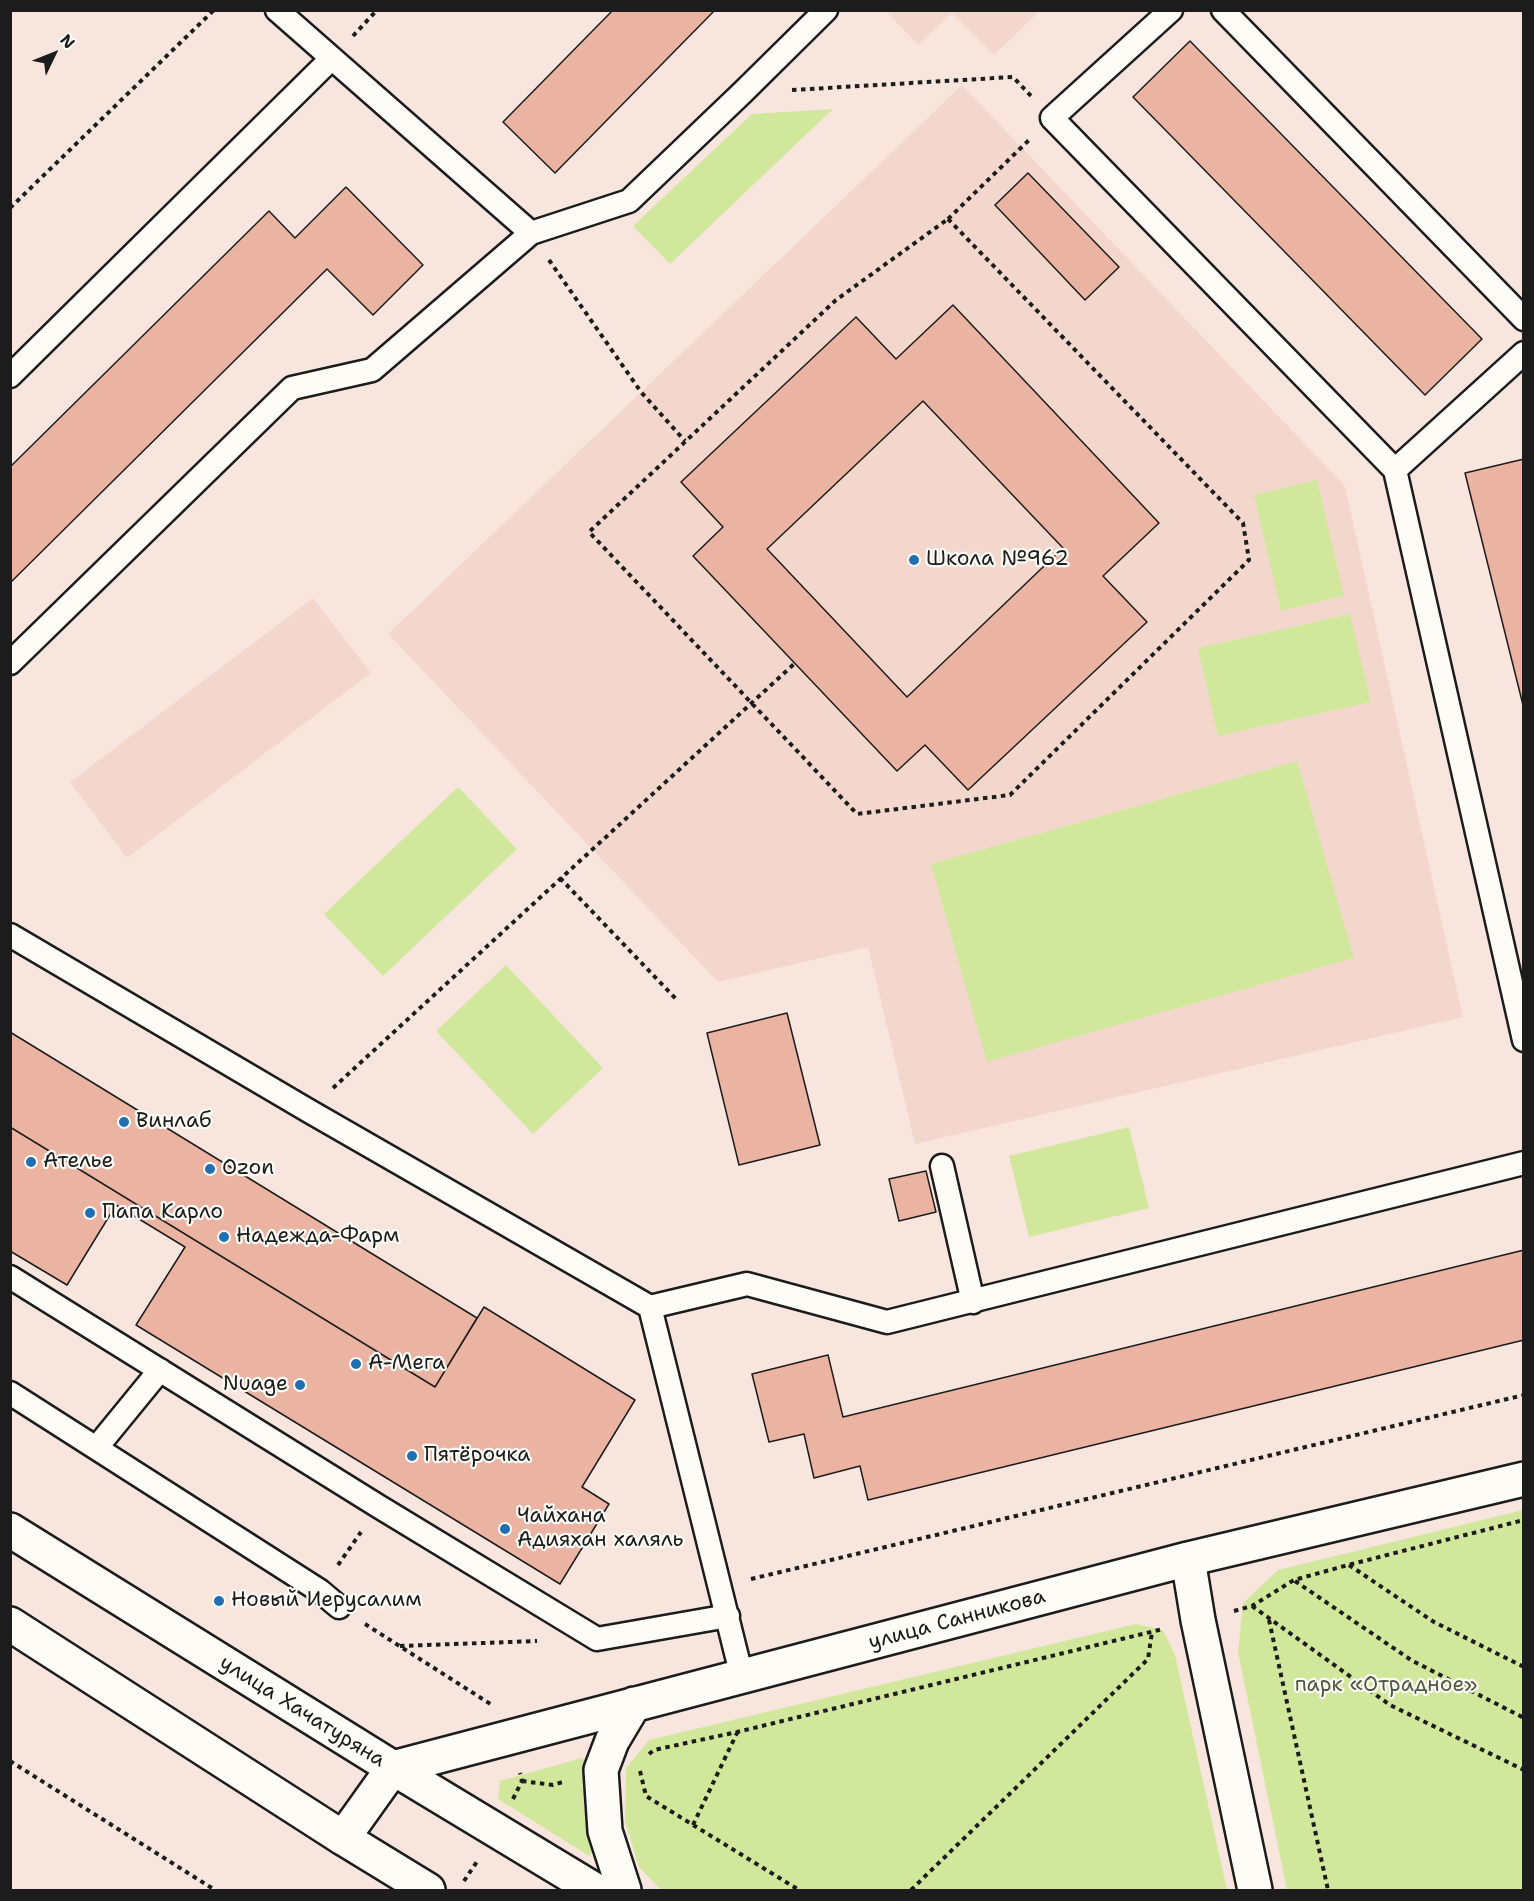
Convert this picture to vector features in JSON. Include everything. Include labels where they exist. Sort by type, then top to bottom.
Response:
[{"type":"street","name":"улица Санникова","points":[[393,1768],[1188,1559],[1524,1479]]},
{"type":"street","name":"улица Хачатуряна","points":[[10,1530],[393,1768],[595,1890]]},
{"type":"street","points":[[1188,1559],[1198,1620],[1255,1890]]},
{"type":"street","points":[[10,1624],[428,1890]]},
{"type":"street","points":[[624,1890],[605,1831],[601,1770],[612,1741],[634,1704]]},
{"type":"street","points":[[343,1838],[393,1768]]},
{"type":"lane","points":[[277,10],[531,233]]},
{"type":"lane","points":[[10,663],[292,388],[372,370],[531,233],[629,201],[826,10]]},
{"type":"lane","points":[[1171,10],[1052,118],[1395,470],[1524,1040]]},
{"type":"lane","points":[[1222,10],[1524,319]]},
{"type":"lane","points":[[10,376],[332,59]]},
{"type":"lane","points":[[1395,470],[1524,353]]},
{"type":"lane","points":[[10,935],[309,1111],[650,1307],[747,1284],[887,1322],[1524,1163]]},
{"type":"lane","points":[[942,1166],[973,1302]]},
{"type":"lane","points":[[10,1277],[378,1506],[597,1638],[728,1616]]},
{"type":"lane","points":[[650,1307],[742,1677]]},
{"type":"lane","points":[[97,1447],[160,1370]]},
{"type":"lane","points":[[10,1393],[320,1591],[339,1607]]},
{"type":"path","points":[[10,208],[214,10]]},
{"type":"path","points":[[743,92],[1012,77],[1052,118],[948,219],[836,300],[590,532],[857,814],[1010,795],[1249,560],[1243,523],[948,219]]},
{"type":"path","points":[[531,233],[641,392],[685,441]]},
{"type":"path","points":[[309,1111],[794,664]]},
{"type":"path","points":[[560,878],[676,999]]},
{"type":"path","points":[[720,1586],[1524,1395]]},
{"type":"path","points":[[320,1591],[378,1506]]},
{"type":"path","points":[[1524,1520],[1294,1580],[1252,1606],[1390,1705],[1524,1770]]},
{"type":"path","points":[[1348,1565],[1434,1622],[1524,1667]]},
{"type":"path","points":[[1294,1580],[1411,1660],[1524,1718]]},
{"type":"path","points":[[1269,1620],[1328,1890]]},
{"type":"path","points":[[654,1750],[1152,1632],[1148,1659],[911,1890]]},
{"type":"path","points":[[399,1646],[539,1641]]},
{"type":"path","points":[[693,1825],[737,1732]]},
{"type":"path","points":[[10,1761],[215,1890]]},
{"type":"path","points":[[522,1781],[553,1785],[601,1770],[639,1764],[646,1796],[799,1890]]},
{"type":"shaded area","points":[[886,11],[1040,11],[994,55],[952,13],[918,45]]},
{"type":"shaded area","name":"Школа №962","points":[[962,85],[1345,486],[1463,1017],[915,1144],[868,947],[718,982],[388,634]]},
{"type":"shaded area","points":[[313,598],[371,673],[127,858],[70,782]]},
{"type":"green space","points":[[833,109],[670,264],[633,226],[752,114]]},
{"type":"green space","points":[[1317,480],[1344,596],[1281,611],[1254,495]]},
{"type":"green space","points":[[1350,614],[1371,702],[1218,736],[1198,648]]},
{"type":"green space","points":[[1297,761],[1354,958],[987,1062],[931,864]]},
{"type":"green space","points":[[458,787],[517,849],[383,976],[324,914]]},
{"type":"green space","points":[[506,965],[603,1068],[533,1134],[436,1031]]},
{"type":"green space","points":[[1129,1127],[1149,1208],[1029,1237],[1009,1156]]},
{"type":"green space","name":"парк «Отрадное»","points":[[1523,1510],[1523,1890],[1287,1890],[1238,1652],[1243,1603],[1278,1570]]},
{"type":"green space","points":[[1136,1624],[1163,1630],[1175,1655],[1227,1890],[661,1890],[639,1867],[625,1821],[626,1768],[649,1740]]},
{"type":"green space","points":[[582,1758],[589,1764],[584,1808],[594,1851],[589,1856],[498,1799],[500,1781]]},
{"type":"building","points":[[613,10],[715,10],[555,173],[503,122]]},
{"type":"building","points":[[1190,41],[1482,339],[1425,395],[1133,97]]},
{"type":"building","points":[[1028,173],[1119,267],[1085,300],[995,205]]},
{"type":"building","points":[[346,187],[423,265],[373,315],[327,269],[10,583],[10,467],[269,211],[295,238]]},
{"type":"building","points":[[953,305],[1159,523],[1103,576],[1147,622],[968,790],[925,745],[897,771],[693,556],[723,527],[681,482],[856,317],[896,359]],"holes":[[[923,401],[1063,548],[907,697],[767,549]]]},
{"type":"building","points":[[1524,459],[1524,709],[1465,473]]},
{"type":"building","points":[[787,1013],[820,1145],[739,1165],[707,1033]]},
{"type":"building","points":[[10,1032],[477,1318],[435,1387],[10,1127]]},
{"type":"building","points":[[10,1127],[435,1387],[484,1307],[635,1400],[582,1487],[609,1504],[560,1584],[136,1325],[185,1247],[116,1205],[67,1285],[10,1251]]},
{"type":"building","points":[[926,1171],[936,1212],[899,1221],[889,1179]]},
{"type":"building","points":[[1524,1250],[1524,1340],[868,1500],[860,1466],[814,1478],[804,1434],[769,1442],[752,1374],[828,1355],[843,1417]]},
{"type":"place","name":"Школа №962","points":[[914,560]]},
{"type":"place","name":"Винлаб","points":[[124,1122]]},
{"type":"place","name":"Ателье","points":[[31,1162]]},
{"type":"place","name":"Ozon","points":[[210,1169]]},
{"type":"place","name":"Папа Карло","points":[[90,1213]]},
{"type":"place","name":"Надежда-Фарм","points":[[224,1237]]},
{"type":"place","name":"А-Мега","points":[[356,1364]]},
{"type":"place","name":"Nuage","points":[[300,1385]]},
{"type":"place","name":"Пятёрочка","points":[[412,1456]]},
{"type":"place","name":"Чайхана Адияхан халяль","points":[[505,1529]]},
{"type":"place","name":"Новый Иерусалим","points":[[219,1601]]}]
